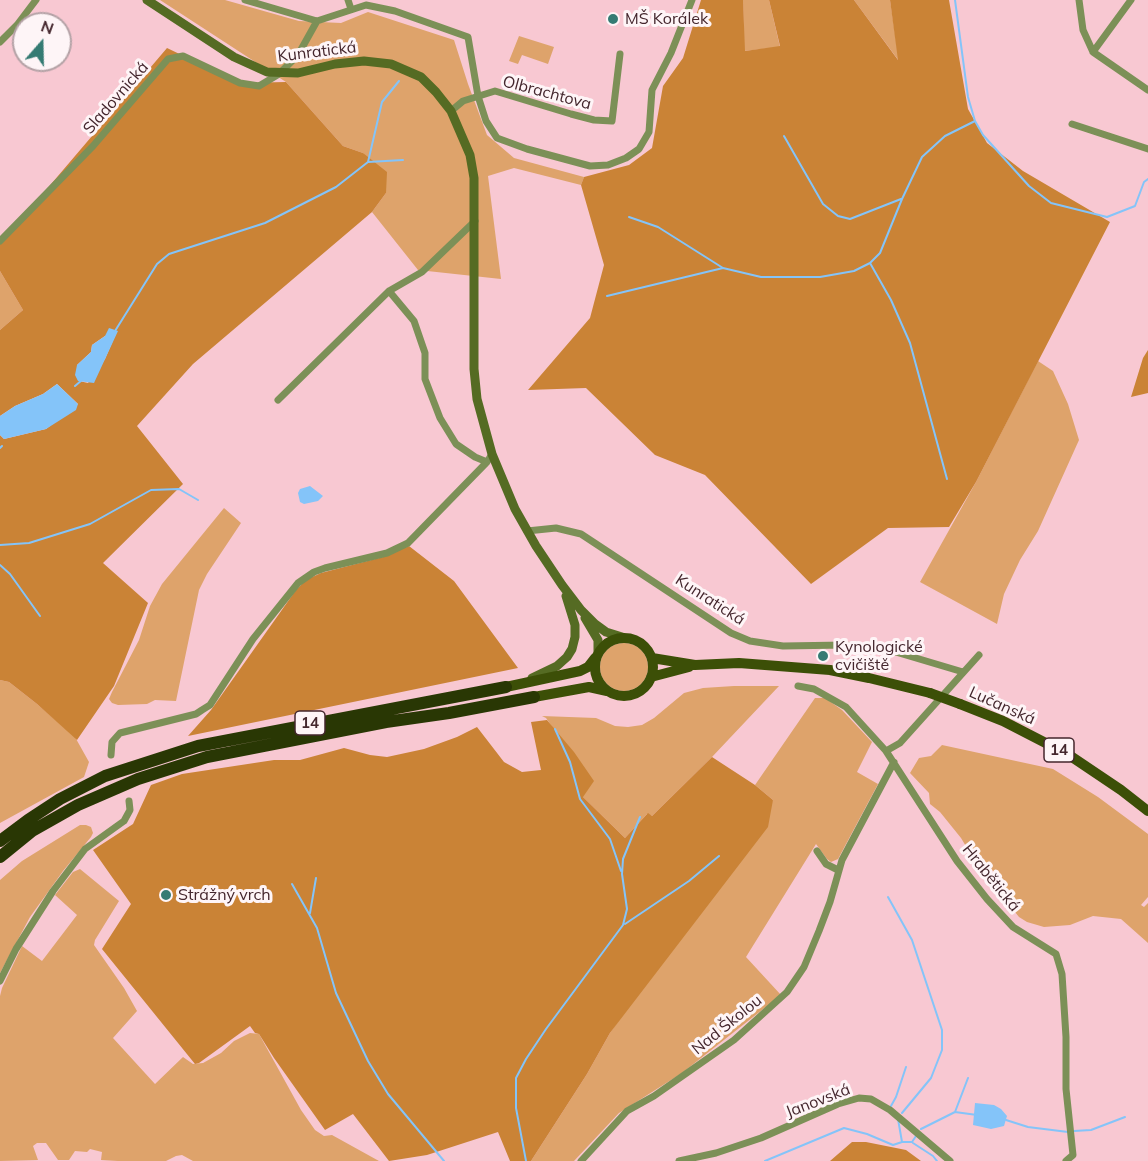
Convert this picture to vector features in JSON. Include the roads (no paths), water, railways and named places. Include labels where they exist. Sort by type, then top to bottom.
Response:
[{"type":"highway","name":"14","points":[[0,841],[60,799],[105,776],[132,766],[198,746],[506,687]]},
{"type":"highway","name":"14","points":[[0,857],[32,831],[78,805],[138,779],[207,757],[386,722],[534,697]]},
{"type":"main road","name":"14","points":[[506,687],[580,671],[591,664],[605,644],[622,637]]},
{"type":"main road","name":"Kunratická","points":[[622,637],[638,641],[652,658]]},
{"type":"main road","name":"Kunratická","points":[[597,654],[594,664],[597,678],[609,692]]},
{"type":"main road","name":"14","points":[[652,658],[695,664]]},
{"type":"main road","points":[[651,677],[652,658]]},
{"type":"main road","name":"Lučanská","points":[[695,664],[739,663],[830,670],[930,693],[1003,721],[1059,750],[1094,771],[1148,811]]},
{"type":"main road","name":"14","points":[[534,697],[589,687],[621,696],[633,694],[644,688],[651,677],[695,664]]},
{"type":"street","points":[[0,42],[17,25],[36,0]]},
{"type":"street","name":"Kunratická","points":[[147,0],[234,57],[260,70],[279,74],[298,73],[349,62],[377,61],[391,64],[421,77],[452,111],[472,166],[474,369],[477,399],[490,458],[527,531],[581,610],[597,640],[597,654]]},
{"type":"street","points":[[245,0],[317,21],[298,55],[279,74]]},
{"type":"street","points":[[348,0],[351,9]]},
{"type":"street","points":[[452,111],[463,101],[478,96],[490,129],[496,138],[503,141],[590,166],[608,165],[626,158],[639,149],[649,132],[652,90],[671,53],[692,0]]},
{"type":"street","points":[[1079,0],[1083,30],[1093,52],[1148,90]]},
{"type":"street","points":[[1093,52],[1131,0]]},
{"type":"street","name":"Olbrachtova","points":[[317,21],[366,5],[395,11],[468,37],[478,96],[495,91],[594,120],[612,121],[620,54]]},
{"type":"street","name":"Sladovnická","points":[[0,241],[93,146],[168,59],[183,56],[240,83],[259,86],[279,74]]},
{"type":"street","points":[[1072,124],[1148,149]]},
{"type":"street","points":[[278,400],[389,291],[422,272],[474,221]]},
{"type":"street","points":[[389,291],[414,321],[424,353],[425,379],[440,418],[456,444],[475,457],[490,458]]},
{"type":"street","points":[[111,755],[112,742],[120,733],[196,714],[210,705],[253,639],[298,583],[314,572],[325,568],[387,553],[408,543],[490,458]]},
{"type":"street","name":"Kunratická","points":[[527,531],[556,528],[581,534],[731,633],[750,641],[765,645],[845,645],[889,650],[963,672]]},
{"type":"street","points":[[506,687],[550,671],[564,661],[570,653],[575,642],[575,625],[562,585]]},
{"type":"street","name":"Kunratická","points":[[581,610],[601,629],[622,637]]},
{"type":"street","points":[[886,752],[900,743],[979,655]]},
{"type":"street","name":"Hrabětická","points":[[798,686],[814,689],[846,707],[894,762],[969,878],[1005,920],[1056,954],[1059,961],[1066,1037],[1066,1089],[1073,1155],[1066,1161]]},
{"type":"street","name":"Nad Školou","points":[[581,1161],[627,1111],[654,1096],[734,1040],[787,992],[804,967],[830,902],[838,870],[894,762]]},
{"type":"street","points":[[0,981],[16,949],[53,891],[85,849],[124,821],[130,810],[129,801]]},
{"type":"street","points":[[817,850],[826,864],[838,870]]},
{"type":"street","name":"Janovská","points":[[679,1161],[716,1153],[761,1138],[838,1104],[860,1098],[880,1103],[950,1161]]},
{"type":"water","points":[[109,328],[118,331],[94,383],[78,381],[75,375],[77,365],[91,352],[92,345],[105,336]]},
{"type":"water","points":[[57,384],[78,404],[76,410],[46,429],[4,439],[0,435],[0,416],[15,406],[43,394]]},
{"type":"water","points":[[310,486],[323,496],[318,501],[304,504],[300,502],[298,493],[300,489]]},
{"type":"water","points":[[975,1103],[994,1105],[1001,1109],[1007,1116],[1004,1126],[991,1129],[973,1125]]},
{"type":"waterway","points":[[955,0],[968,97],[975,121],[983,135],[1029,186],[1051,203],[1107,217],[1135,206],[1144,182],[1148,179]]},
{"type":"waterway","points":[[115,331],[157,264],[169,254],[265,223],[336,187],[368,162],[382,102],[399,81]]},
{"type":"waterway","points":[[607,296],[723,268],[761,277],[820,277],[854,271],[870,263],[880,253],[922,157],[945,136],[975,121]]},
{"type":"waterway","points":[[784,136],[823,204],[838,216],[850,219],[901,199]]},
{"type":"waterway","points":[[368,162],[403,160]]},
{"type":"waterway","points":[[629,217],[658,227],[723,268]]},
{"type":"waterway","points":[[870,263],[891,300],[910,343],[947,479]]},
{"type":"waterway","points":[[75,386],[82,380]]},
{"type":"waterway","points":[[0,545],[29,543],[90,524],[151,490],[179,489],[198,500]]},
{"type":"waterway","points":[[0,565],[10,574],[40,616]]},
{"type":"waterway","points":[[555,729],[570,762],[580,799],[610,839],[621,871]]},
{"type":"waterway","points":[[526,1161],[516,1108],[516,1078],[546,1029],[623,925],[627,909],[622,874],[623,859],[640,817]]},
{"type":"waterway","points":[[625,924],[689,881],[719,856]]},
{"type":"waterway","points":[[310,913],[316,878]]},
{"type":"waterway","points":[[292,884],[317,928],[336,993],[368,1061],[388,1094],[444,1161]]},
{"type":"waterway","points":[[888,897],[912,940],[942,1030],[942,1050],[931,1078],[902,1113]]},
{"type":"waterway","points":[[891,1106],[906,1067]]},
{"type":"waterway","points":[[955,1112],[968,1078]]},
{"type":"waterway","points":[[921,1129],[955,1112],[977,1115]]},
{"type":"waterway","points":[[1074,1131],[1091,1130],[1125,1117]]},
{"type":"waterway","points":[[898,1119],[902,1142]]},
{"type":"waterway","points":[[1006,1120],[1028,1127],[1068,1132]]},
{"type":"waterway","points":[[765,1161],[844,1128],[867,1134],[893,1145],[912,1142],[916,1136]]},
{"type":"waterway","points":[[913,1143],[937,1161]]},
{"type":"place","name":"MŠ Korálek","points":[[613,19]]},
{"type":"place","name":"Kynologické cvičiště","points":[[823,656]]},
{"type":"place","name":"Strážný vrch","points":[[166,895]]}]
